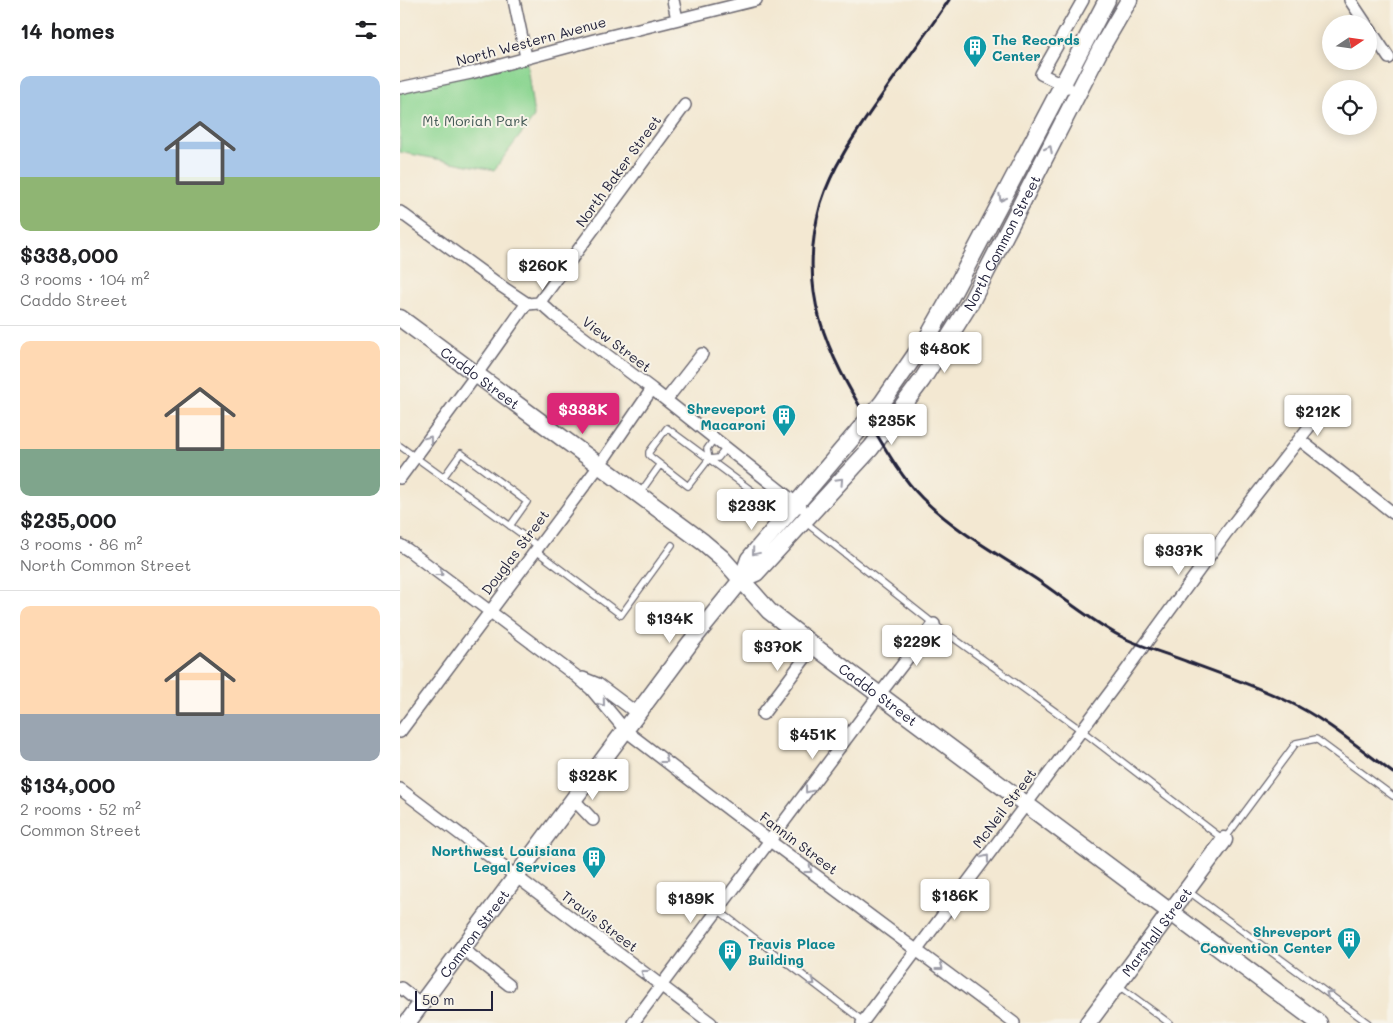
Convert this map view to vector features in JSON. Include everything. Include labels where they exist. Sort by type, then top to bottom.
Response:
[{"type":"main road","name":"North Common Street","points":[[797,503],[882,403],[929,335],[1107,0]]},
{"type":"main road","name":"North Common Street","points":[[806,518],[871,448],[922,380],[971,302],[1078,92],[1128,0]]},
{"type":"main road","name":"Caddo Street","points":[[400,318],[703,542],[722,558],[769,611],[814,646],[1318,1023]]},
{"type":"main road","name":"Common Street","points":[[407,1023],[690,643],[742,579],[749,559],[797,503]]},
{"type":"main road","name":"Common Street","points":[[742,579],[756,573],[806,518]]},
{"type":"main road","name":"Marshall Street","points":[[1088,1023],[1224,840]]},
{"type":"street","points":[[514,0],[526,58]]},
{"type":"street","points":[[673,0],[677,19]]},
{"type":"street","name":"North Western Avenue","points":[[400,88],[471,73],[756,0]]},
{"type":"street","points":[[1078,92],[1041,74],[1083,0]]},
{"type":"street","points":[[1350,0],[1360,15]]},
{"type":"street","points":[[1378,42],[1389,58]]},
{"type":"street","name":"North Baker Street","points":[[539,303],[685,105]]},
{"type":"street","points":[[402,218],[527,303],[539,303]]},
{"type":"street","points":[[400,478],[527,303]]},
{"type":"street","name":"View Street","points":[[539,303],[797,503],[806,518]]},
{"type":"street","points":[[666,400],[702,354]]},
{"type":"street","name":"Douglas Street","points":[[400,732],[599,466],[652,389]]},
{"type":"street","name":"McNeil Street","points":[[863,1022],[1226,533],[1316,418]]},
{"type":"street","points":[[1300,440],[1393,513]]},
{"type":"street","name":"Fannin Street","points":[[400,546],[576,676],[591,689],[626,731],[1014,1023]]},
{"type":"street","points":[[633,1023],[934,624]]},
{"type":"street","points":[[763,714],[814,646]]},
{"type":"street","name":"Fannin Street","points":[[576,676],[598,684],[638,714]]},
{"type":"street","name":"Travis Street","points":[[400,789],[711,1023]]},
{"type":"street","points":[[574,800],[593,820]]},
{"type":"street","points":[[463,949],[509,985]]},
{"type":"street","points":[[401,988],[421,1004]]},
{"type":"lane","points":[[714,439],[707,449],[708,459],[688,486],[649,455],[649,452],[667,428],[708,459],[755,493]]},
{"type":"lane","points":[[400,446],[510,526],[621,615],[672,545]]},
{"type":"lane","points":[[708,459],[718,458],[726,448]]},
{"type":"lane","points":[[443,478],[461,453],[527,502],[510,526]]},
{"type":"lane","points":[[639,495],[660,465]]},
{"type":"lane","points":[[806,518],[934,624],[1081,730],[1224,840],[1296,743],[1316,739],[1393,796]]},
{"type":"lane","points":[[1187,890],[1368,1023]]},
{"type":"lane","points":[[718,910],[863,1022]]},
{"type":"lane","points":[[1117,984],[1169,1023]]},
{"type":"green space","name":"Mt Moriah Park","points":[[526,57],[534,117],[494,170],[400,152],[400,89]]},
{"type":"railway","points":[[949,0],[853,137],[832,176],[821,203],[814,235],[812,264],[814,292],[820,319],[829,345],[855,398],[888,454],[907,481],[935,510],[963,532],[1120,636],[1145,647],[1238,680],[1301,708],[1329,725],[1393,773]]},
{"type":"place","name":"The Records Center","points":[[975,68]]},
{"type":"place","name":"Shreveport Macaroni","points":[[784,437]]},
{"type":"place","name":"Northwest Louisiana Legal Services","points":[[594,879]]},
{"type":"place","name":"Shreveport Convention Center","points":[[1349,960]]},
{"type":"place","name":"Travis Place Building","points":[[730,972]]}]
